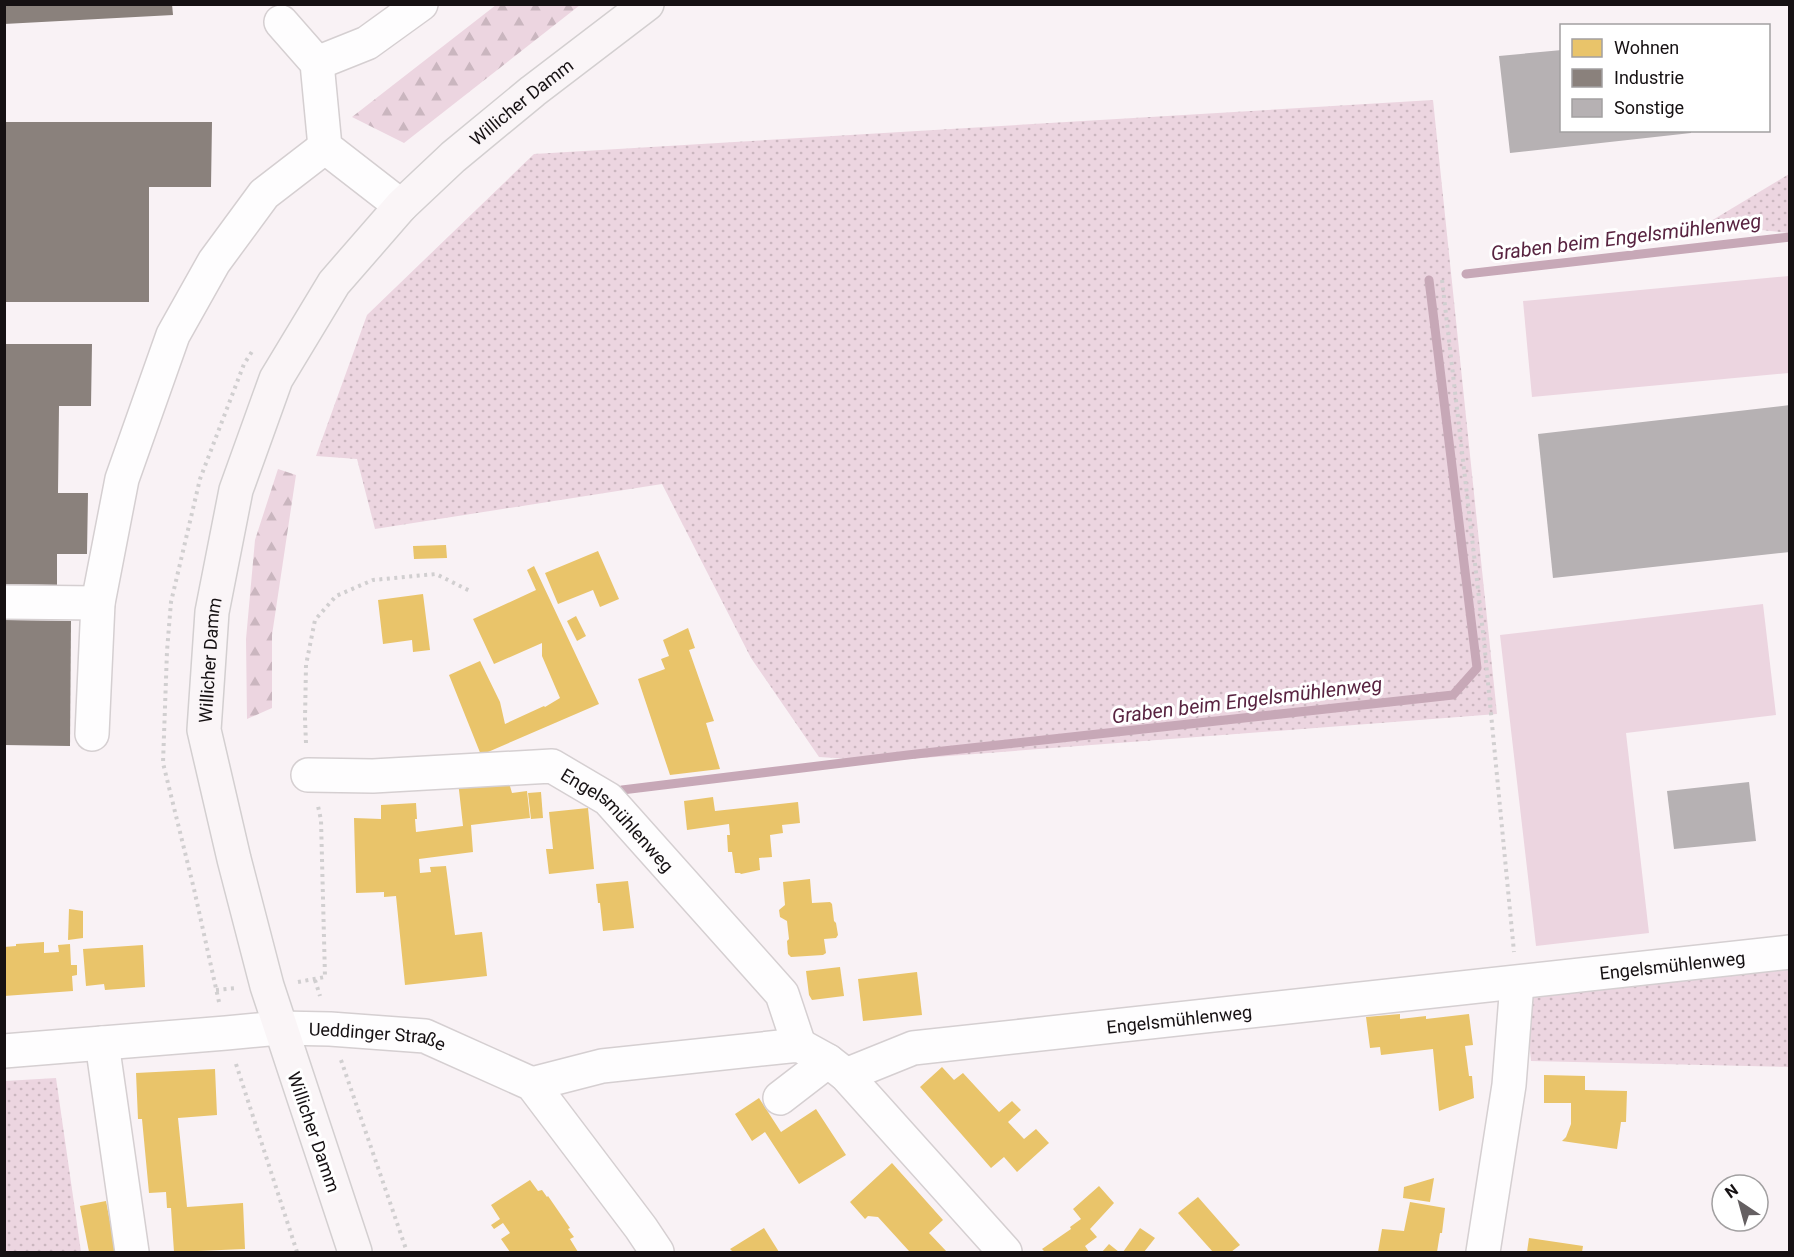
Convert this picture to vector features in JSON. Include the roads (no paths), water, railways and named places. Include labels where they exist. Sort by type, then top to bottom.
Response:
[{"type":"main road","name":"Willicher Damm","points":[[355,1252],[279,1028],[234,859],[204,730],[212,612],[236,490],[276,379],[334,283],[401,206],[453,157],[647,4]]},
{"type":"street","points":[[316,63],[367,43],[420,4]]},
{"type":"street","points":[[281,22],[316,63],[325,147],[401,206]]},
{"type":"street","points":[[92,735],[98,603],[122,479],[173,335],[214,262],[264,194],[325,147]]},
{"type":"street","points":[[4,602],[98,603]]},
{"type":"street","name":"Engelsmühlenweg","points":[[309,775],[373,776],[552,766],[608,799],[744,951],[782,994],[800,1045]]},
{"type":"street","name":"Engelsmühlenweg","points":[[780,1098],[837,1068],[913,1048],[1790,952]]},
{"type":"street","points":[[1483,1252],[1509,1085],[1517,982]]},
{"type":"street","name":"Ueddinger Straße","points":[[4,1051],[279,1028],[425,1036],[532,1084],[657,1252]]},
{"type":"street","points":[[102,1043],[132,1252]]},
{"type":"street","points":[[532,1084],[602,1066],[800,1045],[837,1068],[1005,1252]]},
{"type":"waterway","name":"Graben beim Engelsmühlenweg","points":[[1466,274],[1790,237]]},
{"type":"waterway","name":"Graben beim Engelsmühlenweg","points":[[622,790],[916,754],[1453,695],[1477,668],[1429,280]]}]
